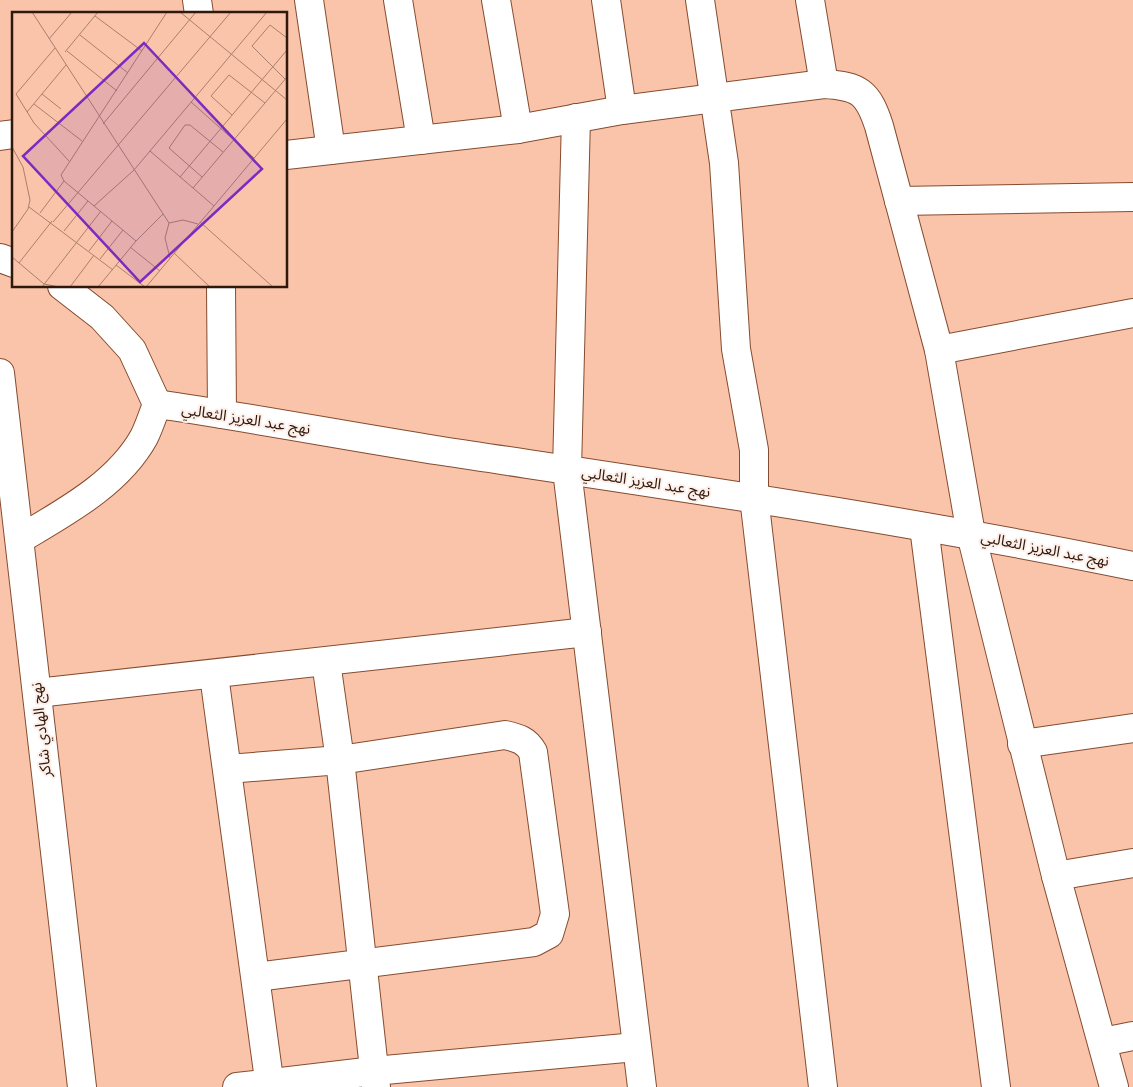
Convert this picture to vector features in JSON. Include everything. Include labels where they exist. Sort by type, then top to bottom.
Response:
[{"type":"street","points":[[309,0],[331,150]]},
{"type":"street","points":[[398,0],[421,140]]},
{"type":"street","points":[[496,0],[518,129]]},
{"type":"street","points":[[606,0],[622,110]]},
{"type":"street","points":[[700,0],[724,163],[736,349],[754,450],[754,498],[823,1087]]},
{"type":"street","points":[[810,0],[824,84]]},
{"type":"street","points":[[288,155],[518,129],[622,110],[824,84],[850,86],[868,98],[879,126],[939,350],[971,534],[1056,876],[1114,1087]]},
{"type":"street","points":[[576,118],[567,470],[642,1087]]},
{"type":"street","points":[[899,201],[1133,197]]},
{"type":"street","points":[[0,258],[12,262]]},
{"type":"street","points":[[14,553],[105,482],[130,457],[144,436],[157,404],[132,350],[102,317],[65,288]]},
{"type":"street","points":[[221,288],[222,414]]},
{"type":"street","points":[[939,350],[1133,313]]},
{"type":"street","name":"نهج الهادي شاكر","points":[[0,373],[14,553],[37,693],[82,1087]]},
{"type":"street","name":"نهج عبد العزيز الثعالبي","points":[[157,404],[378,441],[754,498],[971,534],[1133,566]]},
{"type":"street","points":[[924,527],[996,1087]]},
{"type":"street","points":[[37,693],[587,632]]},
{"type":"street","points":[[326,662],[340,760],[375,1079]]},
{"type":"street","points":[[214,674],[270,1086]]},
{"type":"street","points":[[1022,744],[1133,728]]},
{"type":"street","points":[[228,769],[340,760],[505,735],[528,743],[533,752],[555,914],[549,934],[534,942],[362,962],[256,977]]},
{"type":"street","points":[[1056,876],[1133,863]]},
{"type":"street","points":[[1103,1042],[1133,1036]]},
{"type":"street","points":[[237,1087],[375,1079],[636,1047]]}]
